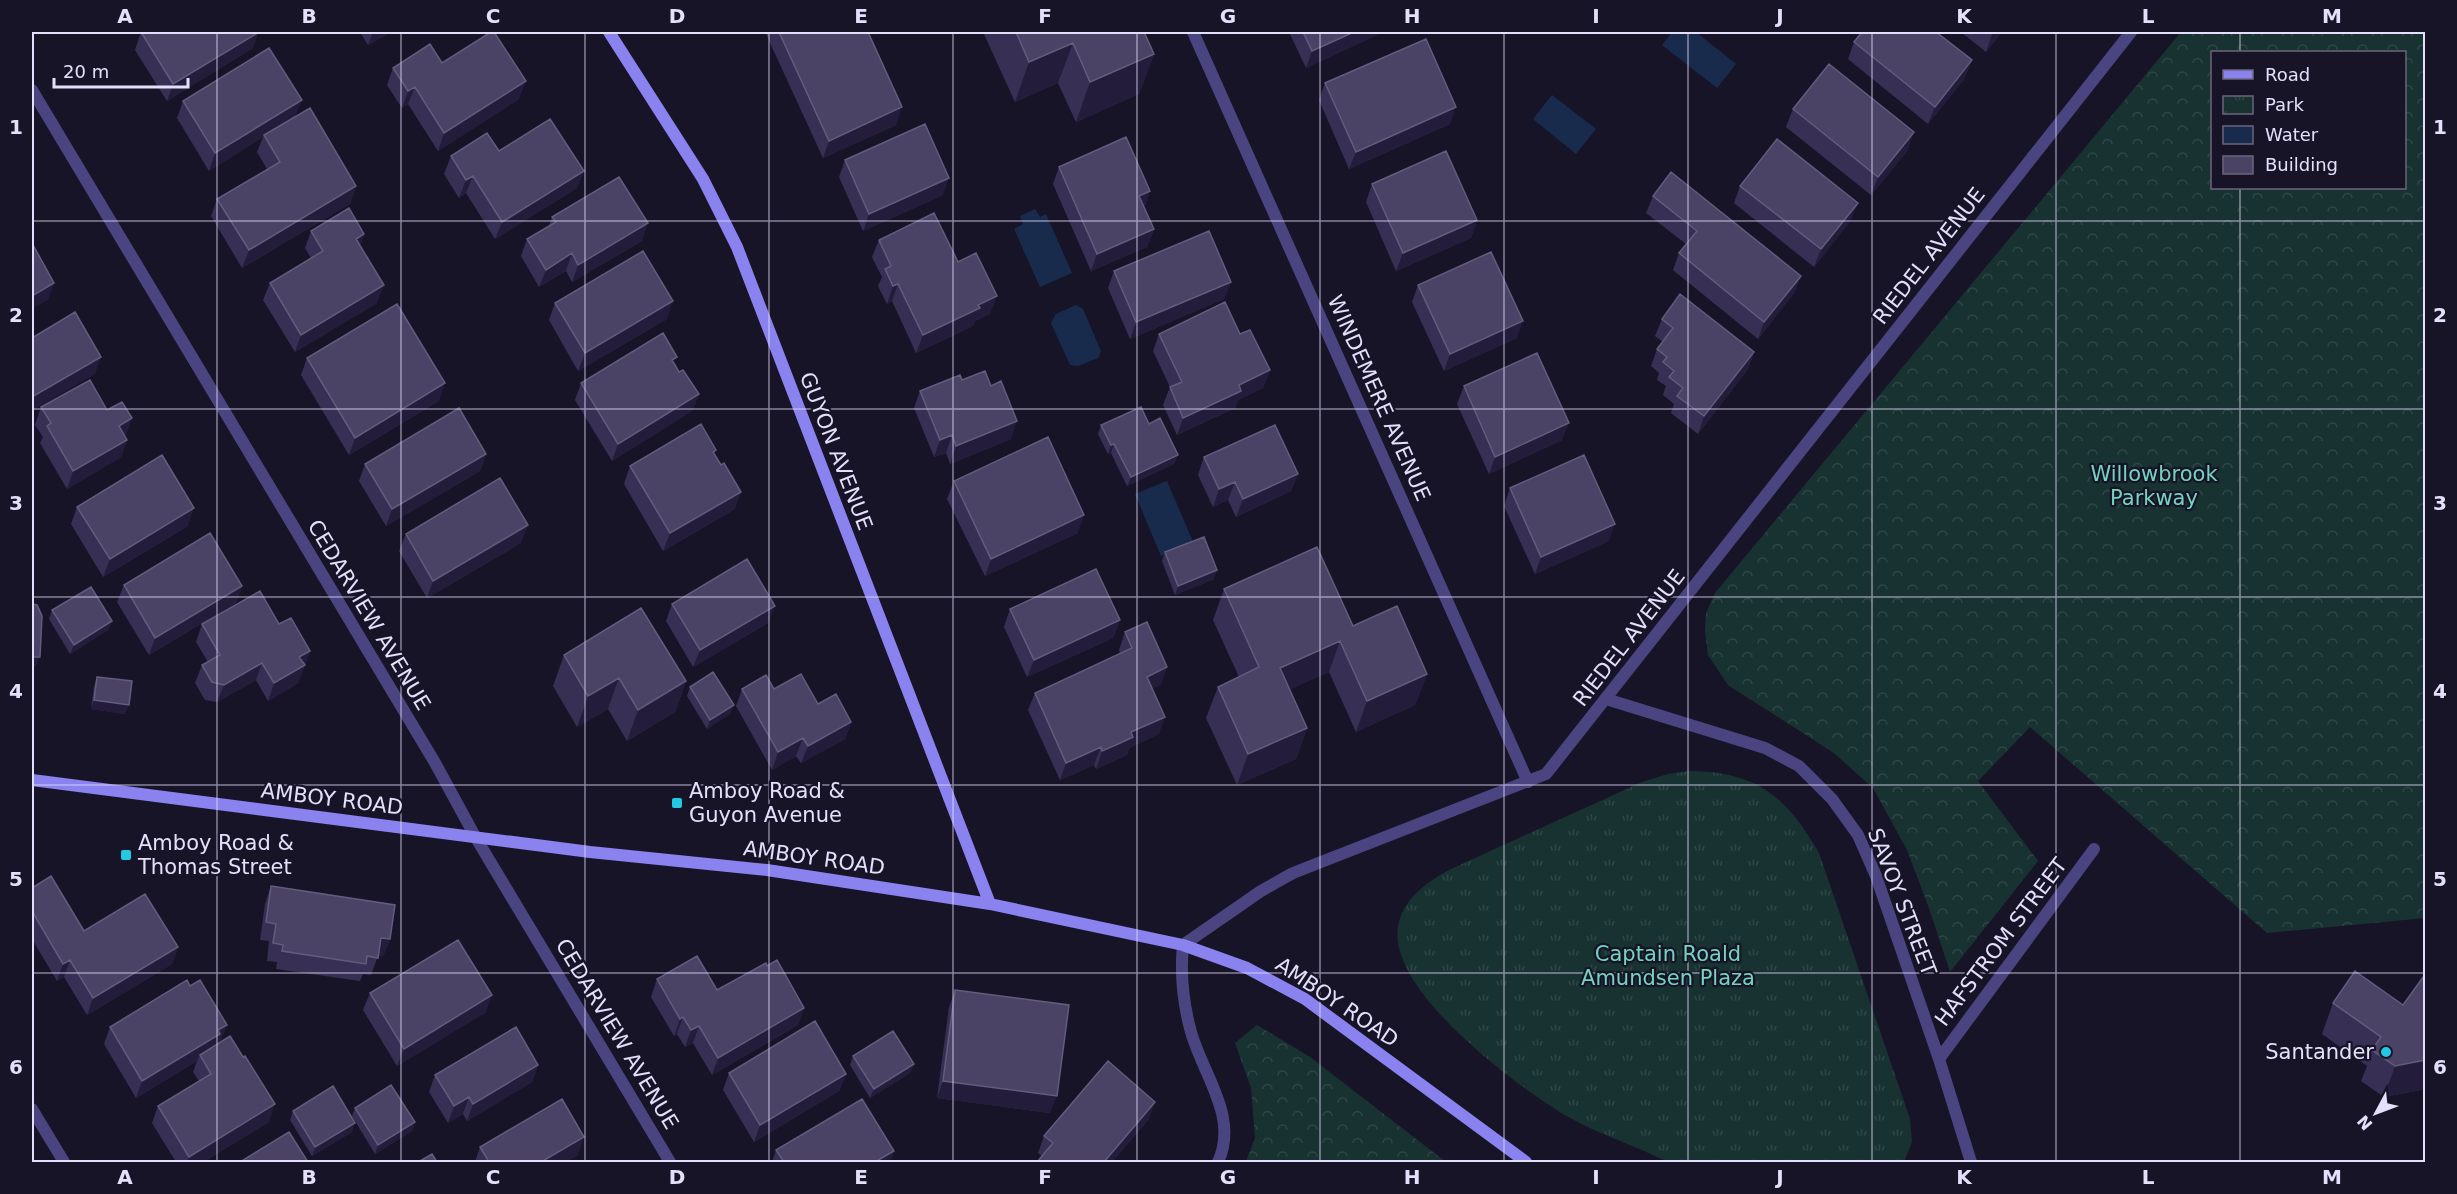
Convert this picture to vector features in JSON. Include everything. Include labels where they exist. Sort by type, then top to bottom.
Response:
[{"type":"main road","name":"GUYON AVENUE","points":[[609,32],[703,179],[737,247],[990,903]]},
{"type":"main road","name":"AMBOY ROAD","points":[[32,780],[476,838],[767,870],[990,903],[1183,945],[1247,968],[1305,999],[1526,1162]]},
{"type":"street","name":"WINDEMERE AVENUE","points":[[1193,32],[1528,782]]},
{"type":"street","name":"RIEDEL AVENUE","points":[[1183,945],[1261,891],[1293,873],[1546,774],[2131,32]]},
{"type":"street","name":"CEDARVIEW AVENUE","points":[[32,90],[434,761],[476,838],[670,1162]]},
{"type":"street","name":"SAVOY STREET","points":[[1606,699],[1765,748],[1799,766],[1824,790],[1846,818],[1868,856],[1939,1059],[1971,1162]]},
{"type":"street","name":"HAFSTROM STREET","points":[[1939,1059],[2094,849]]},
{"type":"street","points":[[1183,945],[1182,989],[1186,1014],[1225,1123],[1223,1151],[1218,1162]]},
{"type":"street","points":[[32,1108],[64,1162]]},
{"type":"green space","name":"Willowbrook Parkway","points":[[2181,32],[2425,32],[2425,918],[2267,933],[2030,727],[1978,781],[2038,861],[1950,972],[1907,850],[1873,788],[1834,753],[1728,685],[1708,655],[1705,631],[1706,613],[1715,593]]},
{"type":"green space","name":"Captain Roald Amundsen Plaza","points":[[1690,771],[1734,776],[1752,782],[1767,791],[1794,816],[1819,853],[1910,1119],[1912,1142],[1904,1162],[1687,1164],[1660,1158],[1573,1119],[1506,1074],[1452,1026],[1428,1000],[1409,973],[1399,947],[1399,922],[1407,904],[1427,884],[1451,869],[1642,782],[1668,774]]},
{"type":"green space","points":[[1257,1025],[1310,1057],[1446,1162],[1246,1162],[1255,1138],[1251,1088],[1235,1043]]},
{"type":"water","points":[[1672,32],[1696,32],[1736,64],[1717,88],[1662,45]]},
{"type":"water","points":[[1552,95],[1596,129],[1576,154],[1533,119]]},
{"type":"water","points":[[1035,209],[1040,217],[1046,214],[1072,273],[1040,287],[1014,229],[1023,224],[1020,216]]},
{"type":"water","points":[[1076,305],[1083,309],[1101,351],[1098,358],[1078,366],[1070,365],[1051,323],[1056,314]]},
{"type":"water","points":[[1167,481],[1193,542],[1161,556],[1135,494]]},
{"type":"building","points":[[141,32],[259,32],[173,84]]},
{"type":"building","points":[[494,32],[526,81],[444,133],[415,87],[408,91],[393,68],[430,44],[442,63]]},
{"type":"building","points":[[779,32],[868,32],[902,107],[829,141]]},
{"type":"building","points":[[1016,32],[1144,32],[1154,54],[1090,82],[1073,43],[1029,62]]},
{"type":"building","points":[[1303,32],[1354,32],[1312,51]]},
{"type":"building","points":[[1862,32],[1936,32],[1972,60],[1935,107],[1854,42]]},
{"type":"building","points":[[1426,39],[1456,107],[1356,152],[1325,83]]},
{"type":"building","points":[[269,48],[302,100],[215,153],[183,101]]},
{"type":"building","points":[[1829,64],[1914,132],[1878,177],[1793,109]]},
{"type":"building","points":[[310,108],[356,186],[249,250],[217,199],[280,162],[264,135]]},
{"type":"building","points":[[550,119],[584,171],[502,222],[473,176],[466,180],[451,156],[487,133],[499,151]]},
{"type":"building","points":[[925,124],[949,178],[869,214],[845,160]]},
{"type":"building","points":[[1126,137],[1150,191],[1139,196],[1154,229],[1097,254],[1059,167]]},
{"type":"building","points":[[1777,139],[1858,203],[1821,249],[1740,186]]},
{"type":"building","points":[[1446,151],[1477,220],[1403,253],[1372,184]]},
{"type":"building","points":[[1671,172],[1801,276],[1764,322],[1679,253],[1697,231],[1653,196]]},
{"type":"building","points":[[619,177],[648,223],[578,265],[572,253],[546,270],[527,239],[556,222],[552,217]]},
{"type":"building","points":[[349,208],[364,234],[356,239],[384,285],[301,335],[270,283],[323,251],[311,231]]},
{"type":"building","points":[[934,213],[958,262],[976,253],[997,296],[978,305],[980,308],[923,335],[898,284],[893,286],[885,269],[891,266],[879,240]]},
{"type":"building","points":[[1209,231],[1231,282],[1136,322],[1114,271]]},
{"type":"building","points":[[32,243],[54,283],[32,296]]},
{"type":"building","points":[[643,251],[673,301],[585,353],[555,303]]},
{"type":"building","points":[[1491,252],[1523,321],[1450,354],[1418,285]]},
{"type":"building","points":[[1680,294],[1754,352],[1704,416],[1677,396],[1683,388],[1669,377],[1674,371],[1663,362],[1667,357],[1657,349],[1673,328],[1662,319]]},
{"type":"building","points":[[1225,302],[1240,334],[1250,330],[1270,370],[1239,385],[1241,391],[1183,418],[1170,387],[1182,382],[1159,334]]},
{"type":"building","points":[[397,304],[445,383],[355,438],[307,358]]},
{"type":"building","points":[[75,312],[101,357],[32,397],[32,338]]},
{"type":"building","points":[[663,333],[677,357],[672,360],[679,372],[683,370],[699,394],[618,444],[581,383]]},
{"type":"building","points":[[1537,353],[1569,423],[1495,457],[1464,386]]},
{"type":"building","points":[[985,371],[991,386],[1001,381],[1017,421],[956,446],[952,435],[940,440],[920,391],[960,375],[962,380]]},
{"type":"building","points":[[90,380],[107,410],[122,402],[132,418],[119,426],[127,440],[73,471],[47,426],[51,423],[41,407]]},
{"type":"building","points":[[1141,407],[1149,424],[1160,418],[1178,455],[1131,477],[1101,425]]},
{"type":"building","points":[[459,408],[486,454],[392,509],[365,464]]},
{"type":"building","points":[[701,424],[716,450],[713,452],[721,465],[724,463],[741,492],[670,533],[630,466]]},
{"type":"building","points":[[1275,425],[1298,474],[1243,499],[1235,482],[1219,489],[1204,457]]},
{"type":"building","points":[[1048,437],[1084,515],[991,559],[954,481]]},
{"type":"building","points":[[162,455],[194,508],[110,559],[77,507]]},
{"type":"building","points":[[1584,455],[1615,524],[1541,557],[1510,488]]},
{"type":"building","points":[[500,478],[528,525],[433,581],[406,534]]},
{"type":"building","points":[[210,533],[242,586],[155,638],[124,585]]},
{"type":"building","points":[[1204,537],[1217,570],[1178,586],[1165,552]]},
{"type":"building","points":[[1317,547],[1353,626],[1397,606],[1427,674],[1367,701],[1340,641],[1280,668],[1307,728],[1248,754],[1218,687],[1259,667],[1224,589]]},
{"type":"building","points":[[747,559],[775,606],[700,650],[672,604]]},
{"type":"building","points":[[1096,569],[1120,620],[1034,660],[1010,609]]},
{"type":"building","points":[[91,587],[112,621],[74,645],[52,610]]},
{"type":"building","points":[[260,591],[279,624],[291,618],[310,651],[299,657],[305,665],[274,683],[262,663],[224,685],[212,682],[202,665],[220,655],[202,624]]},
{"type":"building","points":[[32,604],[37,605],[42,616],[40,657],[32,657]]},
{"type":"building","points":[[641,608],[686,681],[638,710],[619,678],[588,696],[564,655]]},
{"type":"building","points":[[1147,622],[1167,667],[1147,677],[1165,717],[1131,732],[1133,737],[1118,744],[1102,751],[1101,747],[1066,763],[1035,693],[1132,648],[1125,632]]},
{"type":"building","points":[[713,672],[734,705],[710,720],[690,687]]},
{"type":"building","points":[[801,674],[818,704],[836,694],[851,722],[808,746],[803,738],[778,752],[742,689],[766,675],[774,689]]},
{"type":"building","points":[[97,677],[132,681],[129,705],[94,700]]},
{"type":"building","points":[[51,876],[84,931],[145,894],[178,947],[93,998],[70,960],[63,964],[32,911],[32,888]]},
{"type":"building","points":[[271,886],[395,905],[390,939],[381,938],[378,958],[367,956],[366,964],[282,951],[283,945],[273,943],[276,924],[266,922]]},
{"type":"building","points":[[458,940],[492,995],[404,1049],[370,993]]},
{"type":"building","points":[[697,956],[717,990],[766,963],[767,966],[777,960],[804,1008],[718,1058],[699,1026],[691,1030],[683,1017],[680,1019],[657,979]]},
{"type":"building","points":[[2355,971],[2403,1005],[2426,973],[2426,1060],[2395,1066],[2372,1050],[2381,1037],[2333,1003]]},
{"type":"building","points":[[187,980],[190,986],[200,980],[227,1025],[218,1030],[220,1034],[142,1081],[110,1027]]},
{"type":"building","points":[[955,990],[1069,1005],[1057,1096],[943,1081]]},
{"type":"building","points":[[815,1021],[846,1074],[760,1125],[729,1073]]},
{"type":"building","points":[[516,1027],[538,1065],[473,1104],[469,1097],[454,1106],[435,1075]]},
{"type":"building","points":[[893,1031],[914,1064],[874,1089],[853,1056]]},
{"type":"building","points":[[230,1036],[275,1104],[189,1157],[158,1106],[211,1074],[200,1055]]},
{"type":"building","points":[[1108,1061],[1155,1102],[1104,1162],[1037,1162],[1053,1143],[1044,1136]]},
{"type":"building","points":[[391,1085],[415,1122],[378,1145],[355,1108]]},
{"type":"building","points":[[333,1086],[355,1123],[315,1147],[293,1111]]},
{"type":"building","points":[[562,1099],[584,1137],[541,1162],[489,1162],[480,1147]]},
{"type":"building","points":[[862,1099],[894,1151],[875,1162],[784,1162],[776,1150]]},
{"type":"building","points":[[289,1132],[308,1162],[240,1162]]},
{"type":"building","points":[[432,1154],[437,1162],[418,1162]]},
{"type":"place","name":"Amboy Road & Guyon Avenue","points":[[677,803]]},
{"type":"place","name":"Amboy Road & Thomas Street","points":[[126,855]]},
{"type":"place","name":"Santander","points":[[2386,1052]]}]
